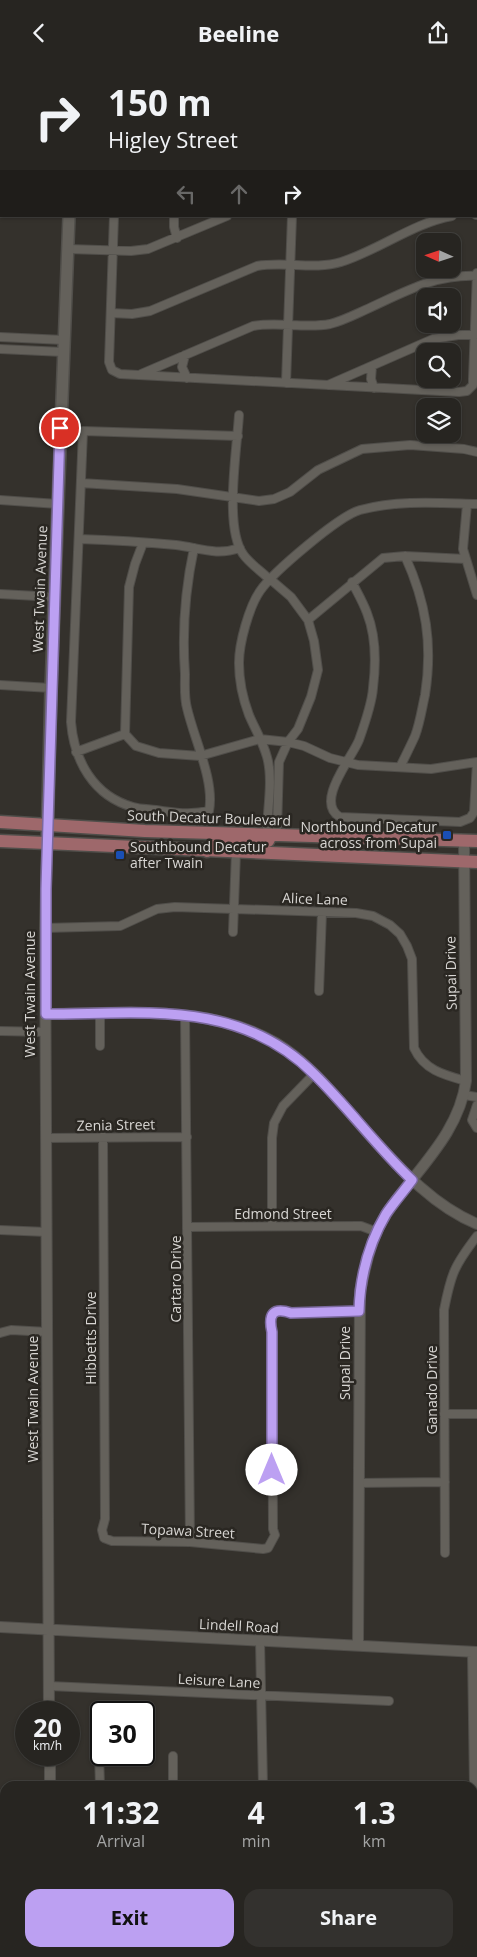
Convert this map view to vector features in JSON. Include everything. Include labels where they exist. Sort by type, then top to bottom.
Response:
[{"type":"main road","name":"West Twain Avenue","points":[[47,844],[54,597],[69,217]]},
{"type":"main road","name":"South Decatur Boulevard","points":[[0,822],[272,835],[471,841]]},
{"type":"main road","points":[[207,851],[220,843],[264,843],[272,835]]},
{"type":"main road","points":[[0,841],[470,862]]},
{"type":"street","points":[[114,217],[110,367],[116,373],[139,375],[459,393],[467,391],[473,385],[477,274],[454,275],[435,280],[328,325],[288,324],[253,326],[139,375]]},
{"type":"street","points":[[174,217],[176,238]]},
{"type":"street","points":[[68,249],[148,249],[225,217]]},
{"type":"street","points":[[286,383],[292,217]]},
{"type":"street","points":[[111,313],[132,314],[150,311],[248,268],[266,264],[324,265],[342,262],[433,221],[448,217]]},
{"type":"street","points":[[326,385],[433,339],[458,335],[475,335]]},
{"type":"street","points":[[0,337],[63,346]]},
{"type":"street","points":[[0,349],[63,346]]},
{"type":"street","points":[[185,355],[182,367],[187,377]]},
{"type":"street","points":[[372,366],[370,379],[374,388]]},
{"type":"street","points":[[239,415],[233,498],[235,535],[243,555],[270,579],[292,597],[308,620],[314,641],[318,670],[312,697],[298,729],[288,741],[279,762],[276,830],[272,835],[267,829],[268,760],[264,745],[248,713],[241,686],[239,662],[243,635],[259,591],[270,579],[295,557],[336,524],[358,511],[391,503],[477,504]]},
{"type":"street","points":[[194,549],[183,626],[186,706],[212,799],[209,811],[191,815],[133,807],[119,802],[96,785],[80,763],[76,752],[71,722],[83,431],[238,436]]},
{"type":"street","points":[[81,483],[177,489],[259,501],[274,499],[290,492],[318,470],[362,449],[410,445],[464,449],[477,452]]},
{"type":"street","points":[[0,500],[58,504]]},
{"type":"street","points":[[467,503],[463,549],[477,595]]},
{"type":"street","points":[[79,539],[143,543],[227,552],[240,548]]},
{"type":"street","points":[[143,543],[129,587],[125,734],[136,746],[159,753],[200,756],[260,739],[288,741],[330,758],[346,762],[358,765],[431,769],[477,763],[474,812],[470,818],[460,822],[340,817],[334,813],[331,807],[333,792],[338,777],[346,762],[358,741],[373,691],[375,650],[367,613],[352,582]]},
{"type":"street","points":[[308,620],[383,558],[405,555],[466,559]]},
{"type":"street","points":[[400,767],[415,735],[422,709],[427,678],[429,645],[426,617],[414,576],[405,555]]},
{"type":"street","points":[[0,594],[54,597]]},
{"type":"street","points":[[0,685],[51,688]]},
{"type":"street","points":[[76,752],[125,734]]},
{"type":"street","name":"Supai Drive","points":[[358,1645],[360,1291],[368,1252],[377,1232],[387,1214],[449,1129],[459,1111],[463,1097],[466,1081],[471,841]]},
{"type":"street","name":"West Twain Avenue","points":[[47,844],[45,927],[49,1701]]},
{"type":"street","points":[[233,932],[236,852]]},
{"type":"street","name":"Alice Lane","points":[[45,927],[120,926],[157,909],[175,907],[322,911],[374,916],[390,925],[400,934],[412,959],[414,1048],[428,1067],[466,1081]]},
{"type":"street","points":[[319,991],[322,911]]},
{"type":"street","points":[[46,1014],[185,1015],[212,1019],[254,1033],[276,1044],[314,1074],[412,1180],[432,1197],[477,1224]]},
{"type":"street","points":[[100,1014],[100,1046]]},
{"type":"street","name":"Cartaro Drive","points":[[185,1015],[190,1543]]},
{"type":"street","points":[[0,1031],[46,1032]]},
{"type":"street","points":[[272,1226],[272,1138],[274,1123],[283,1106],[314,1074]]},
{"type":"street","points":[[463,1097],[477,1097]]},
{"type":"street","points":[[463,1097],[477,1104],[472,1120],[477,1128]]},
{"type":"street","name":"Hibbetts Drive","points":[[103,1137],[105,1519],[102,1530],[104,1537]]},
{"type":"street","name":"Zenia Street","points":[[46,1138],[187,1137]]},
{"type":"street","name":"Edmond Street","points":[[188,1227],[361,1227],[377,1232]]},
{"type":"street","points":[[0,1230],[47,1232]]},
{"type":"street","name":"Ganado Drive","points":[[445,1553],[444,1310],[450,1277],[458,1261],[477,1236]]},
{"type":"street","name":"Topawa Street","points":[[104,1537],[112,1541],[190,1543],[264,1549],[271,1545],[274,1535],[272,1332],[270,1320],[274,1313],[282,1310],[291,1313],[359,1311]]},
{"type":"street","points":[[0,1333],[11,1330],[48,1332]]},
{"type":"street","points":[[444,1414],[477,1414]]},
{"type":"street","points":[[358,1483],[445,1482]]},
{"type":"street","name":"Lindell Road","points":[[0,1627],[475,1652]]},
{"type":"street","points":[[260,1641],[263,1781]]},
{"type":"street","points":[[475,1652],[476,1781]]},
{"type":"street","name":"Leisure Lane","points":[[49,1686],[389,1701]]},
{"type":"street","points":[[173,1756],[173,1781]]},
{"type":"street","points":[[50,1766],[50,1781]]},
{"type":"street","points":[[99,1766],[100,1781]]},
{"type":"place","name":"Northbound Decatur across from Supai","points":[[447,835]]},
{"type":"place","name":"Southbound Decatur after Twain","points":[[120,855]]},
{"type":"route","points":[[60,428],[45,927],[46,1014],[185,1015],[236,1025],[254,1033],[276,1044],[314,1074],[412,1180],[387,1214],[368,1252],[360,1291],[359,1311],[291,1313],[282,1310],[271,1316],[272,1470]]}]
